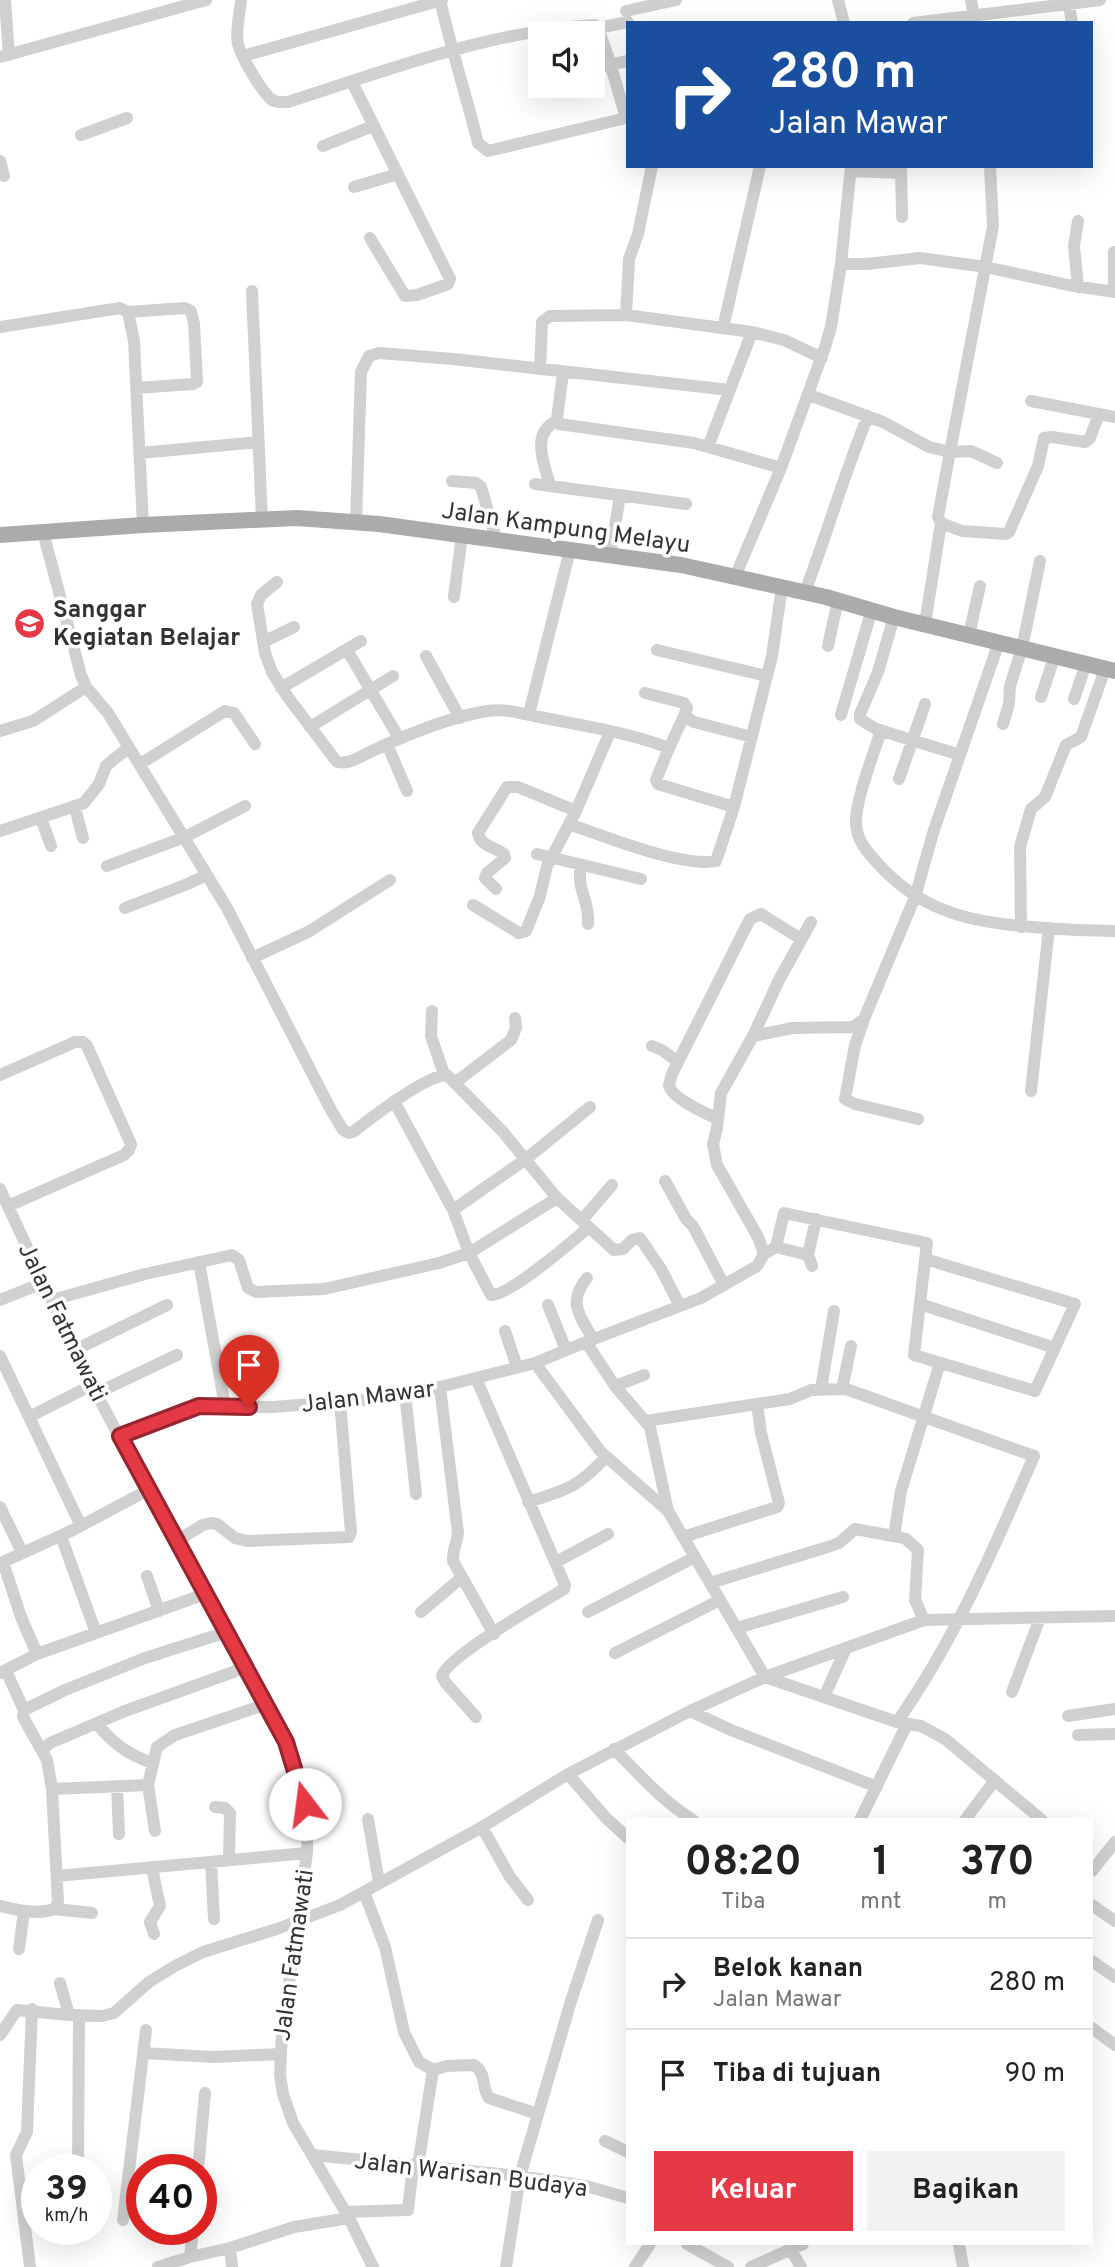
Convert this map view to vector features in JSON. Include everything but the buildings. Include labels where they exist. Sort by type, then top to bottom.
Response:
[{"type":"main road","name":"Jalan Kampung Melayu","points":[[0,535],[143,525],[297,519],[462,534],[681,565],[838,600],[894,617],[1110,670]]},
{"type":"street","points":[[5,0],[5,56],[206,0]]},
{"type":"street","points":[[241,0],[237,41],[263,89],[272,100],[279,103],[452,51],[528,35]]},
{"type":"street","points":[[243,56],[441,0],[452,51],[478,143],[488,151],[626,118]]},
{"type":"street","points":[[605,24],[626,14],[676,0]]},
{"type":"street","points":[[838,0],[843,21]]},
{"type":"street","points":[[971,0],[974,17]]},
{"type":"street","points":[[933,21],[1010,17],[1100,0]]},
{"type":"street","points":[[1069,5],[1072,21]]},
{"type":"street","points":[[605,48],[626,115]]},
{"type":"street","points":[[605,66],[626,61]]},
{"type":"street","points":[[352,82],[450,279],[448,284],[417,295],[405,296],[370,238]]},
{"type":"street","points":[[81,135],[127,118]]},
{"type":"street","points":[[323,146],[373,126]]},
{"type":"street","points":[[0,161],[4,176]]},
{"type":"street","points":[[626,315],[629,259],[638,234],[652,168]]},
{"type":"street","points":[[723,328],[760,168]]},
{"type":"street","points":[[925,624],[936,565],[941,523],[938,517],[993,226],[990,168]]},
{"type":"street","points":[[735,577],[781,468],[831,327],[851,169],[901,169],[902,217]]},
{"type":"street","points":[[354,187],[398,174]]},
{"type":"street","points":[[1078,221],[1074,246],[1078,287]]},
{"type":"street","points":[[841,264],[875,264],[920,258],[986,267],[1114,292],[1114,252]]},
{"type":"street","points":[[252,291],[262,520]]},
{"type":"street","points":[[0,327],[120,309],[128,312],[185,308],[191,311],[197,382],[136,388]]},
{"type":"street","points":[[128,312],[134,341],[143,525]]},
{"type":"street","points":[[540,369],[542,322],[546,317],[626,315],[752,332],[784,340],[822,358]]},
{"type":"street","points":[[708,447],[752,332]]},
{"type":"street","points":[[356,523],[361,372],[369,356],[391,354],[730,390]]},
{"type":"street","points":[[557,421],[563,373]]},
{"type":"street","points":[[809,395],[868,416],[929,447],[950,452],[971,451],[997,463]]},
{"type":"street","points":[[1031,401],[1115,417]]},
{"type":"street","points":[[941,523],[962,531],[1002,535],[1009,532],[1038,466],[1044,438],[1085,442],[1090,438],[1098,414]]},
{"type":"street","points":[[805,592],[868,416]]},
{"type":"street","points":[[557,421],[559,424],[708,447],[781,468]]},
{"type":"street","points":[[550,485],[540,448],[545,428],[557,421]]},
{"type":"street","points":[[139,453],[258,442]]},
{"type":"street","points":[[452,481],[476,483],[481,487],[496,540]]},
{"type":"street","points":[[535,484],[687,504]]},
{"type":"street","points":[[611,556],[620,496]]},
{"type":"street","points":[[43,532],[86,687],[108,713],[207,874],[343,1130],[353,1132],[394,1101],[444,1074]]},
{"type":"street","points":[[454,597],[462,534]]},
{"type":"street","points":[[529,714],[570,550]]},
{"type":"street","points":[[1003,724],[1040,561]]},
{"type":"street","points":[[277,583],[258,598],[258,615],[267,663],[281,688],[338,762],[344,764],[399,738],[488,711],[529,714],[650,741],[669,748]]},
{"type":"street","points":[[969,635],[980,586]]},
{"type":"street","points":[[569,824],[670,856],[710,863],[716,861],[734,807],[767,676],[782,587]]},
{"type":"street","points":[[828,646],[838,600]]},
{"type":"street","points":[[841,715],[872,610]]},
{"type":"street","points":[[894,617],[878,671],[860,714],[862,721],[912,741],[960,755]]},
{"type":"street","points":[[263,642],[294,627]]},
{"type":"street","points":[[281,688],[361,641]]},
{"type":"street","points":[[918,1119],[855,1104],[845,1099],[855,1031],[864,1019],[915,897],[933,833],[999,642]]},
{"type":"street","points":[[347,650],[399,738]]},
{"type":"street","points":[[657,650],[767,676]]},
{"type":"street","points":[[1041,697],[1055,655]]},
{"type":"street","points":[[426,656],[460,718]]},
{"type":"street","points":[[1074,699],[1086,663]]},
{"type":"street","points":[[1021,927],[1020,848],[1028,816],[1033,806],[1045,797],[1066,745],[1081,737],[1110,670]]},
{"type":"street","points":[[310,727],[393,676]]},
{"type":"street","points":[[0,731],[33,721],[86,687]]},
{"type":"street","points":[[645,693],[684,703],[687,708],[656,780],[659,785],[734,807]]},
{"type":"street","points":[[899,779],[925,704]]},
{"type":"street","points":[[140,764],[225,711],[234,713],[255,744]]},
{"type":"street","points":[[684,716],[694,722],[752,737]]},
{"type":"street","points":[[881,730],[858,808],[856,825],[870,856],[896,883],[915,897],[959,916],[1000,926],[1115,931]]},
{"type":"street","points":[[473,905],[519,933],[524,933],[540,896],[552,857],[576,811],[610,732]]},
{"type":"street","points":[[387,744],[407,790]]},
{"type":"street","points":[[0,831],[84,803],[94,792],[106,766],[129,747]]},
{"type":"street","points":[[496,889],[485,878],[505,855],[484,844],[478,833],[507,787],[518,787],[576,811]]},
{"type":"street","points":[[107,866],[184,837],[245,806]]},
{"type":"street","points":[[75,808],[83,838]]},
{"type":"street","points":[[41,818],[51,846]]},
{"type":"street","points":[[537,854],[641,878]]},
{"type":"street","points":[[581,865],[579,886],[587,906],[588,924]]},
{"type":"street","points":[[125,908],[185,886],[207,874]]},
{"type":"street","points":[[252,958],[308,932],[390,880]]},
{"type":"street","points":[[718,1119],[679,1098],[669,1088],[672,1074],[750,919],[761,914],[801,939]]},
{"type":"street","points":[[764,1254],[758,1237],[713,1156],[713,1144],[722,1093],[811,922]]},
{"type":"street","points":[[1031,1091],[1049,928]]},
{"type":"street","points":[[432,1011],[431,1036],[444,1074],[456,1082],[526,1159],[557,1198],[614,1250],[622,1249],[632,1240],[640,1238],[661,1269],[680,1307]]},
{"type":"street","points":[[456,1082],[511,1040],[516,1028],[515,1018]]},
{"type":"street","points":[[753,1036],[793,1028],[855,1031]]},
{"type":"street","points":[[0,1075],[75,1042],[82,1042],[88,1046],[131,1144],[124,1155],[8,1206]]},
{"type":"street","points":[[652,1046],[678,1062]]},
{"type":"street","points":[[394,1101],[453,1210],[469,1253],[488,1292],[496,1295],[562,1251],[586,1224],[612,1185]]},
{"type":"street","points":[[453,1210],[526,1159],[590,1107]]},
{"type":"street","points":[[665,1181],[685,1219],[693,1226],[724,1285]]},
{"type":"street","name":"Jalan Fatmawati","points":[[0,1189],[75,1350],[148,1490],[267,1704],[286,1742],[298,1775],[308,1828],[307,1853],[280,2054],[280,2075],[293,2123],[347,2215],[373,2267]]},
{"type":"street","points":[[52,1300],[145,1274],[234,1256],[240,1264],[248,1288],[253,1292],[324,1289],[439,1264],[469,1253],[557,1198]]},
{"type":"street","points":[[816,1219],[810,1260],[776,1247],[784,1213],[816,1219],[927,1243],[925,1259],[914,1356],[1035,1391],[1075,1304],[925,1259]]},
{"type":"street","name":"Jalan Mawar","points":[[120,1436],[199,1406],[273,1407],[340,1402],[440,1387],[535,1363],[680,1307],[757,1266],[764,1254],[776,1247]]},
{"type":"street","points":[[199,1262],[225,1406]]},
{"type":"street","points":[[587,1278],[579,1288],[576,1305],[590,1340],[615,1385],[652,1432],[668,1511],[765,1677],[902,1723],[921,1726],[945,1739],[1040,1818]]},
{"type":"street","points":[[0,1300],[43,1283]]},
{"type":"street","points":[[920,1304],[1055,1348]]},
{"type":"street","points":[[75,1350],[167,1305]]},
{"type":"street","points":[[548,1305],[566,1350]]},
{"type":"street","points":[[821,1389],[834,1311]]},
{"type":"street","points":[[505,1331],[517,1367]]},
{"type":"street","points":[[842,1389],[850,1346]]},
{"type":"street","points":[[29,1417],[177,1355]]},
{"type":"street","points":[[0,1356],[81,1526]]},
{"type":"street","points":[[535,1363],[606,1457],[668,1511]]},
{"type":"street","points":[[894,1536],[901,1491],[939,1366]]},
{"type":"street","points":[[615,1385],[644,1375]]},
{"type":"street","points":[[476,1378],[564,1579],[564,1589],[459,1655],[443,1672],[445,1682],[476,1717]]},
{"type":"street","points":[[440,1387],[458,1533],[452,1554],[461,1578],[494,1634]]},
{"type":"street","points":[[646,1422],[790,1399],[821,1389],[842,1389],[1034,1456],[960,1618],[902,1723],[877,1787],[861,1818]]},
{"type":"street","points":[[405,1393],[416,1494]]},
{"type":"street","points":[[176,1541],[211,1523],[217,1524],[235,1538],[247,1541],[349,1537],[351,1532],[340,1402]]},
{"type":"street","points":[[683,1537],[777,1507],[779,1503],[761,1433],[757,1404]]},
{"type":"street","points":[[528,1502],[569,1490],[587,1477],[606,1457]]},
{"type":"street","points":[[37,1654],[3,1566],[5,1560],[81,1526],[148,1490]]},
{"type":"street","points":[[0,1507],[22,1552]]},
{"type":"street","points":[[710,1583],[831,1546],[839,1543],[855,1529],[906,1539],[918,1550],[915,1600],[924,1620]]},
{"type":"street","points":[[556,1562],[608,1534]]},
{"type":"street","points":[[61,1535],[96,1633]]},
{"type":"street","points":[[588,1612],[695,1557]]},
{"type":"street","points":[[147,1576],[159,1611]]},
{"type":"street","points":[[421,1612],[461,1578]]},
{"type":"street","points":[[55,1909],[58,1902],[57,1876],[52,1789],[47,1760],[23,1717],[24,1710],[3,1672],[37,1654],[205,1594]]},
{"type":"street","points":[[737,1628],[843,1597]]},
{"type":"street","points":[[615,1653],[720,1600]]},
{"type":"street","points":[[0,2035],[4,2033],[13,2012],[17,2010],[102,2016],[114,2013],[149,1982],[184,1961],[340,1905],[482,1828],[614,1748],[765,1677],[924,1620],[1115,1616]]},
{"type":"street","points":[[1012,1692],[1040,1618]]},
{"type":"street","points":[[24,1710],[65,1690],[145,1658],[227,1632]]},
{"type":"street","points":[[824,1697],[846,1648]]},
{"type":"street","points":[[43,1749],[50,1743],[97,1723],[247,1667]]},
{"type":"street","points":[[155,1831],[148,1785],[157,1747],[175,1735],[267,1704]]},
{"type":"street","points":[[1068,1716],[1115,1709]]},
{"type":"street","points":[[690,1710],[731,1731],[877,1787]]},
{"type":"street","points":[[97,1723],[122,1749],[136,1758],[152,1763]]},
{"type":"street","points":[[1078,1735],[1115,1734]]},
{"type":"street","points":[[614,1748],[652,1788],[675,1809],[690,1818]]},
{"type":"street","points":[[568,1774],[606,1818],[626,1836]]},
{"type":"street","points":[[966,1818],[995,1780]]},
{"type":"street","points":[[52,1789],[148,1785]]},
{"type":"street","points":[[117,1786],[119,1834]]},
{"type":"street","points":[[215,1807],[225,1808],[230,1814],[229,1860]]},
{"type":"street","points":[[368,1819],[379,1883]]},
{"type":"street","points":[[482,1828],[510,1877],[528,1900]]},
{"type":"street","points":[[1093,1867],[1111,1856],[1115,1842]]},
{"type":"street","points":[[57,1876],[307,1853]]},
{"type":"street","points":[[211,1863],[214,1919]]},
{"type":"street","points":[[152,1868],[160,1906],[150,1922],[153,1934]]},
{"type":"street","points":[[364,1892],[385,1947],[404,2032],[418,2062],[433,2070],[447,2066],[474,2065],[482,2073],[489,2098],[538,2114]]},
{"type":"street","points":[[0,1906],[24,1911],[45,1912],[55,1909],[92,1913]]},
{"type":"street","points":[[1093,1906],[1115,1921]]},
{"type":"street","points":[[19,1949],[24,1911]]},
{"type":"street","points":[[506,2267],[520,2176],[571,2001],[598,1920]]},
{"type":"street","points":[[1093,1962],[1115,1977]]},
{"type":"street","points":[[60,1983],[74,2015],[78,2154]]},
{"type":"street","points":[[30,2267],[16,2155],[27,2132],[32,2010]]},
{"type":"street","points":[[1093,2029],[1115,2045]]},
{"type":"street","points":[[123,2220],[146,2030]]},
{"type":"street","points":[[144,2053],[213,2057],[280,2054]]},
{"type":"street","points":[[158,2267],[294,2227],[347,2215],[408,2210],[433,2070]]},
{"type":"street","points":[[199,2154],[205,2094]]},
{"type":"street","points":[[605,2141],[626,2151]]},
{"type":"street","name":"Jalan Warisan Budaya","points":[[313,2155],[520,2176],[586,2186],[626,2198]]},
{"type":"street","points":[[190,2257],[191,2245]]},
{"type":"street","points":[[635,2267],[649,2245]]},
{"type":"street","points":[[689,2245],[728,2267]]},
{"type":"street","points":[[959,2245],[963,2267]]},
{"type":"street","points":[[752,2267],[797,2247],[801,2267]]},
{"type":"street","points":[[230,2248],[232,2267]]},
{"type":"place","name":"Sanggar Kegiatan Belajar","points":[[30,623]]},
{"type":"route","points":[[249,1407],[209,1404],[199,1406],[120,1436],[286,1742],[305,1804]]}]
